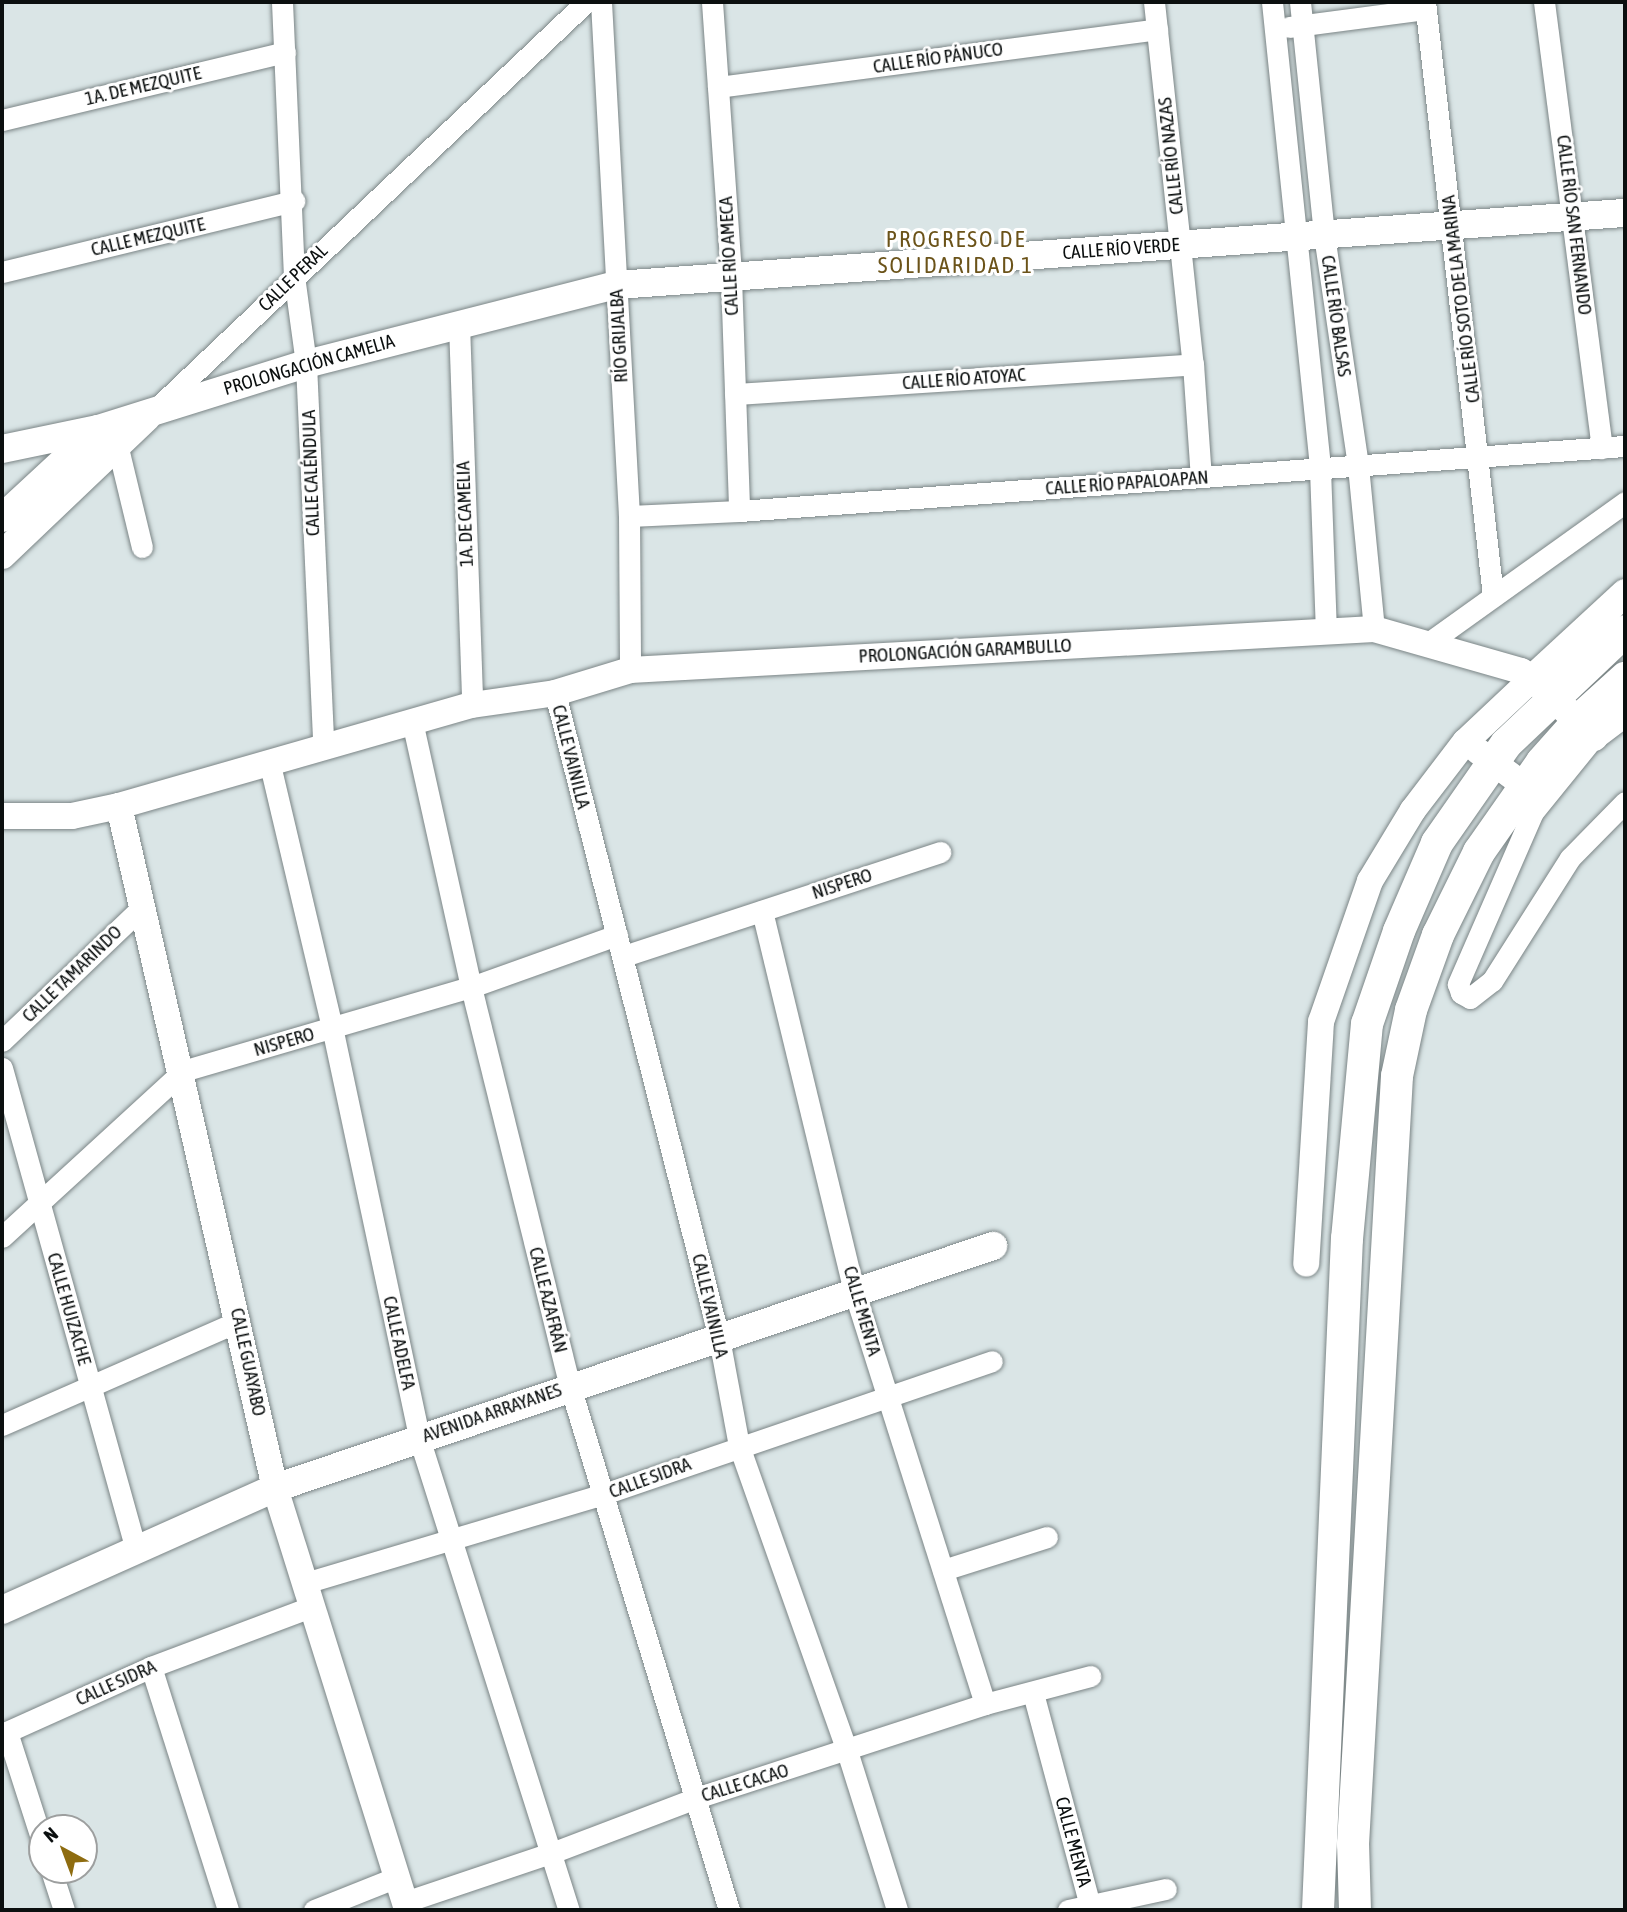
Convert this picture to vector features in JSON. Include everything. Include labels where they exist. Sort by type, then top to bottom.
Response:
[{"type":"main road","name":"CALLE RÍO VERDE","points":[[617,285],[1625,214]]},
{"type":"main road","name":"PROLONGACIÓN CAMELIA","points":[[156,409],[458,324],[617,285]]},
{"type":"main road","name":"CALLE PERAL","points":[[2,518],[108,436],[156,409]]},
{"type":"main road","name":"CALLE PERAL","points":[[2,555],[108,436]]},
{"type":"main road","points":[[2,449],[108,436]]},
{"type":"main road","points":[[1318,1910],[1347,1239],[1367,1024],[1399,931],[1437,843],[1542,688],[1625,593]]},
{"type":"main road","points":[[1542,688],[1625,631]]},
{"type":"main road","points":[[1355,1910],[1353,1844],[1397,1076],[1411,1010],[1438,935],[1479,852],[1533,792],[1625,678]]},
{"type":"main road","points":[[1542,688],[1585,730]]},
{"type":"main road","name":"AVENIDA ARRAYANES","points":[[2,1610],[275,1488],[569,1386],[855,1294],[993,1246]]},
{"type":"street","name":"CALLE CALÉNDULA","points":[[282,2],[294,201],[294,276],[306,365],[323,745]]},
{"type":"street","name":"CALLE PERAL","points":[[156,409],[586,2]]},
{"type":"street","name":"RÍO GRIJALBA","points":[[601,2],[629,516],[630,670]]},
{"type":"street","name":"CALLE RÍO AMECA","points":[[712,2],[731,277],[739,512]]},
{"type":"street","name":"CALLE RÍO NAZAS","points":[[1154,2],[1194,364],[1201,477]]},
{"type":"street","name":"CALLE RÍO BALSAS","points":[[1272,2],[1320,469],[1326,630]]},
{"type":"street","name":"CALLE RÍO BALSAS","points":[[1300,2],[1324,235],[1358,466],[1374,629]]},
{"type":"street","name":"CALLE RÍO SAN FERNANDO","points":[[1544,2],[1602,448]]},
{"type":"street","points":[[1275,30],[1425,5]]},
{"type":"street","name":"CALLE RÍO SOTO DE LA MARINA","points":[[1425,5],[1480,457],[1493,596]]},
{"type":"street","name":"CALLE RÍO PÁNUCO","points":[[718,87],[1157,29]]},
{"type":"street","name":"1A. DE MEZQUITE","points":[[2,120],[285,52]]},
{"type":"street","name":"CALLE MEZQUITE","points":[[2,272],[294,201]]},
{"type":"street","name":"1A. DE CAMELIA","points":[[458,324],[472,705]]},
{"type":"street","name":"CALLE RÍO ATOYAC","points":[[735,394],[1194,364]]},
{"type":"street","points":[[108,436],[142,547]]},
{"type":"street","name":"CALLE RÍO PAPALOAPAN","points":[[629,516],[739,512],[1625,446]]},
{"type":"street","points":[[1427,644],[1625,502]]},
{"type":"street","name":"PROLONGACIÓN GARAMBULLO","points":[[2,816],[72,816],[119,806],[270,765],[323,745],[472,705],[555,693],[630,670],[1374,629],[1427,644],[1542,688]]},
{"type":"street","points":[[1306,1264],[1321,1022],[1370,881],[1413,810],[1465,743],[1542,688]]},
{"type":"street","name":"CALLE VAINILLA","points":[[555,693],[719,1338],[739,1446],[847,1751],[897,1910]]},
{"type":"street","points":[[1585,730],[1625,714]]},
{"type":"street","name":"CALLE AZAFRÁN","points":[[412,721],[471,987],[569,1386],[729,1910]]},
{"type":"street","points":[[1465,743],[1533,792],[1458,984],[1470,998],[1492,981],[1570,858],[1625,802]]},
{"type":"street","name":"CALLE ADELFA","points":[[270,765],[332,1027],[419,1438],[449,1542],[554,1852],[569,1910]]},
{"type":"street","name":"CALLE GUAYABO","points":[[119,806],[183,1071],[275,1488],[406,1906]]},
{"type":"street","name":"NISPERO","points":[[624,956],[940,852]]},
{"type":"street","name":"CALLE TAMARINDO","points":[[2,1041],[142,907]]},
{"type":"street","name":"CALLE MENTA","points":[[762,911],[855,1294],[985,1704]]},
{"type":"street","name":"NISPERO","points":[[2,1237],[183,1071],[471,987],[617,935]]},
{"type":"street","name":"CALLE HUIZACHE","points":[[2,1068],[136,1550]]},
{"type":"street","points":[[2,1425],[239,1321]]},
{"type":"street","name":"CALLE SIDRA","points":[[4,1733],[308,1595],[449,1542],[601,1495],[992,1361]]},
{"type":"street","points":[[943,1570],[1047,1537]]},
{"type":"street","points":[[152,1667],[228,1910]]},
{"type":"street","name":"CALLE CACAO","points":[[406,1906],[696,1798],[985,1704],[1090,1676]]},
{"type":"street","name":"CALLE MENTA","points":[[1033,1693],[1090,1907]]},
{"type":"street","points":[[4,1733],[32,1814]]},
{"type":"street","points":[[314,1910],[397,1877]]},
{"type":"street","points":[[56,1884],[64,1910]]},
{"type":"street","points":[[1068,1910],[1166,1889]]},
{"type":"district","name":"PROGRESO DE SOLIDARIDAD 1","points":[[956,252]]}]
